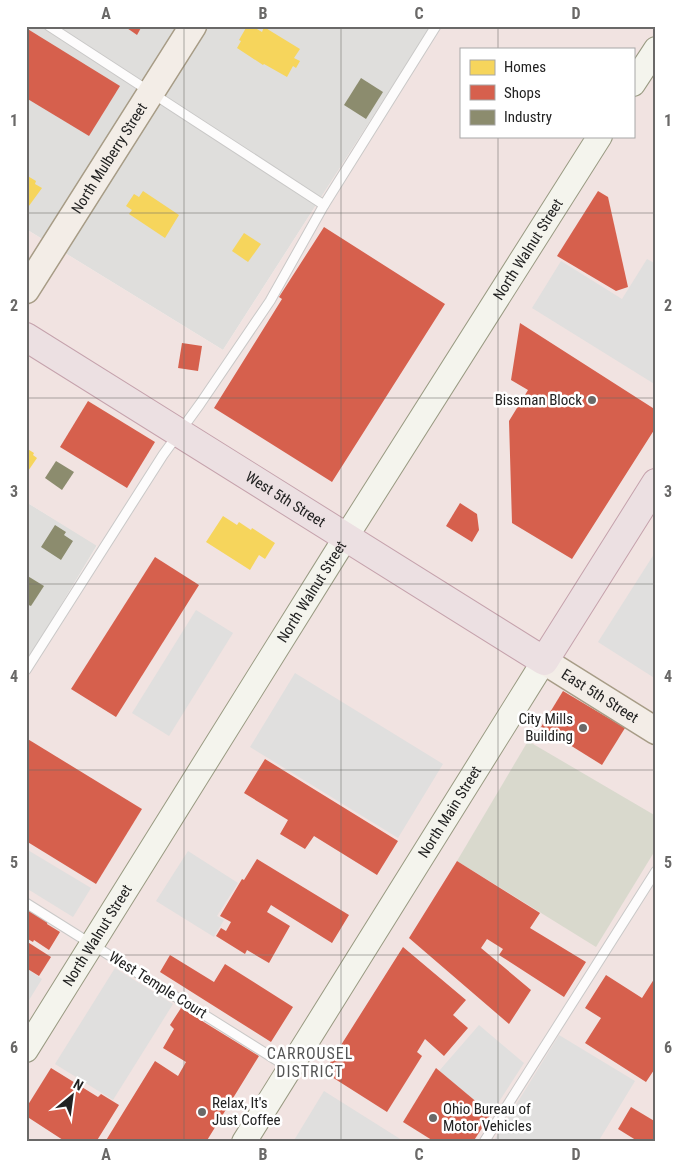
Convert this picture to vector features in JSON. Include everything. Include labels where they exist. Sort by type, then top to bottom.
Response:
[{"type":"highway","name":"West 5th Street","points":[[26,337],[544,661]]},
{"type":"highway","name":"North Main Street","points":[[544,661],[656,483]]},
{"type":"main road","name":"North Mulberry Street","points":[[26,290],[193,26]]},
{"type":"main road","name":"East 5th Street","points":[[544,661],[656,730]]},
{"type":"street","points":[[634,82],[656,49]]},
{"type":"street","name":"North Walnut Street","points":[[26,1050],[346,537],[599,138]]},
{"type":"street","name":"North Main Street","points":[[244,1142],[544,661]]},
{"type":"lane","points":[[49,26],[324,205]]},
{"type":"lane","points":[[26,670],[163,455],[270,301],[324,205],[436,26]]},
{"type":"lane","points":[[484,1142],[656,871]]},
{"type":"lane","name":"West Temple Court","points":[[26,903],[289,1068]]},
{"type":"shaded area","points":[[26,26],[431,26],[223,350],[26,229]]},
{"type":"shaded area","points":[[431,26],[656,26],[656,1142],[26,1142],[26,663],[97,546],[26,502],[26,229],[223,350]]},
{"type":"shaded area","points":[[647,259],[656,264],[656,385],[532,308],[561,261],[622,299]]},
{"type":"shaded area","points":[[26,502],[97,545],[26,663]]},
{"type":"shaded area","points":[[656,551],[656,679],[598,642]]},
{"type":"shaded area","points":[[196,610],[233,633],[169,736],[132,713]]},
{"type":"shaded area","points":[[295,673],[443,764],[398,838],[250,747]]},
{"type":"shaded area","points":[[528,741],[656,816],[656,849],[596,947],[457,861]]},
{"type":"shaded area","points":[[26,849],[91,888],[73,917],[26,888]]},
{"type":"shaded area","points":[[188,851],[238,883],[217,916],[224,920],[214,937],[156,901]]},
{"type":"shaded area","points":[[26,968],[42,979],[26,1005]]},
{"type":"shaded area","points":[[115,968],[173,1004],[113,1100],[55,1064]]},
{"type":"shaded area","points":[[479,1025],[524,1063],[491,1114],[439,1071]]},
{"type":"shaded area","points":[[559,1035],[635,1081],[598,1142],[493,1142]]},
{"type":"shaded area","points":[[324,1091],[405,1142],[293,1142]]},
{"type":"building: Homes","points":[[247,26],[252,26],[262,32],[264,27],[300,49],[294,58],[300,61],[296,68],[293,66],[287,77],[263,65],[237,48]]},
{"type":"building: Homes","points":[[26,175],[36,181],[35,184],[42,188],[26,210]]},
{"type":"building: Homes","points":[[143,191],[179,215],[165,238],[129,214],[132,210],[126,206],[134,194],[139,197]]},
{"type":"building: Homes","points":[[244,233],[261,244],[248,262],[232,251]]},
{"type":"building: Homes","points":[[26,448],[34,453],[33,455],[37,458],[26,474]]},
{"type":"building: Homes","points":[[223,516],[237,525],[239,522],[251,530],[252,528],[275,543],[265,559],[259,555],[250,570],[206,542]]},
{"type":"building: Shops","points":[[124,26],[142,26],[137,35]]},
{"type":"building: Shops","points":[[26,28],[120,86],[89,136],[26,98]]},
{"type":"building: Shops","points":[[598,191],[608,197],[628,287],[616,291],[557,256]]},
{"type":"building: Shops","points":[[324,227],[445,304],[332,482],[214,408],[282,299],[279,297]]},
{"type":"building: Shops","points":[[520,323],[656,410],[656,427],[572,559],[512,523],[509,421],[528,390],[511,380]]},
{"type":"building: Shops","points":[[182,343],[202,346],[198,371],[178,368]]},
{"type":"building: Shops","points":[[88,401],[155,442],[127,488],[60,447]]},
{"type":"building: Shops","points":[[460,503],[477,514],[479,530],[472,542],[446,526]]},
{"type":"building: Shops","points":[[155,557],[199,585],[116,717],[71,689]]},
{"type":"building: Shops","name":"City Mills Building","points":[[563,691],[625,728],[602,765],[541,727]]},
{"type":"building: Shops","points":[[26,738],[142,809],[96,884],[26,841]]},
{"type":"building: Shops","points":[[265,759],[398,841],[377,875],[314,836],[305,849],[280,834],[288,820],[244,793]]},
{"type":"building: Shops","points":[[257,859],[349,915],[332,943],[271,905],[267,912],[290,926],[269,963],[247,950],[245,954],[216,936],[221,928],[226,931],[231,922],[220,916],[242,879],[244,880]]},
{"type":"building: Shops","points":[[457,861],[540,913],[530,928],[586,962],[564,997],[499,955],[503,949],[487,939],[481,948],[531,990],[509,1024],[409,938]]},
{"type":"building: Shops","points":[[30,909],[48,921],[47,924],[60,932],[49,950],[34,940],[33,942],[26,938],[26,916]]},
{"type":"building: Shops","points":[[26,941],[51,957],[39,976],[26,968]]},
{"type":"building: Shops","points":[[403,947],[466,1000],[453,1015],[468,1028],[444,1056],[425,1039],[417,1052],[422,1056],[387,1112],[324,1072]]},
{"type":"building: Shops","points":[[170,955],[214,982],[225,964],[293,1007],[271,1042],[160,972]]},
{"type":"building: Shops","points":[[606,975],[642,998],[656,976],[656,1067],[646,1082],[585,1043],[601,1018],[585,1008]]},
{"type":"building: Shops","points":[[181,1008],[259,1056],[206,1142],[105,1142],[155,1061],[178,1076],[186,1062],[163,1048],[174,1029],[170,1025]]},
{"type":"building: Shops","points":[[51,1068],[98,1097],[101,1094],[119,1105],[96,1142],[66,1142],[26,1116],[26,1108]]},
{"type":"building: Shops","points":[[436,1068],[491,1114],[473,1142],[435,1142],[403,1122]]},
{"type":"building: Shops","points":[[631,1107],[656,1122],[656,1142],[639,1142],[618,1129]]},
{"type":"building: Industry","points":[[361,78],[383,92],[366,119],[344,105]]},
{"type":"building: Industry","points":[[56,461],[74,472],[62,490],[45,478]]},
{"type":"building: Industry","points":[[55,525],[66,532],[64,535],[73,541],[61,560],[41,547]]},
{"type":"building: Industry","points":[[26,575],[44,586],[31,606],[26,604]]},
{"type":"place","name":"Bissman Block","points":[[592,400]]},
{"type":"place","name":"City Mills Building","points":[[583,728]]},
{"type":"place","name":"Relax, It's Just Coffee","points":[[202,1112]]},
{"type":"place","name":"Ohio Bureau of Motor Vehicles","points":[[433,1118]]},
{"type":"district","name":"CARROUSEL DISTRICT","points":[[310,1062]]}]
